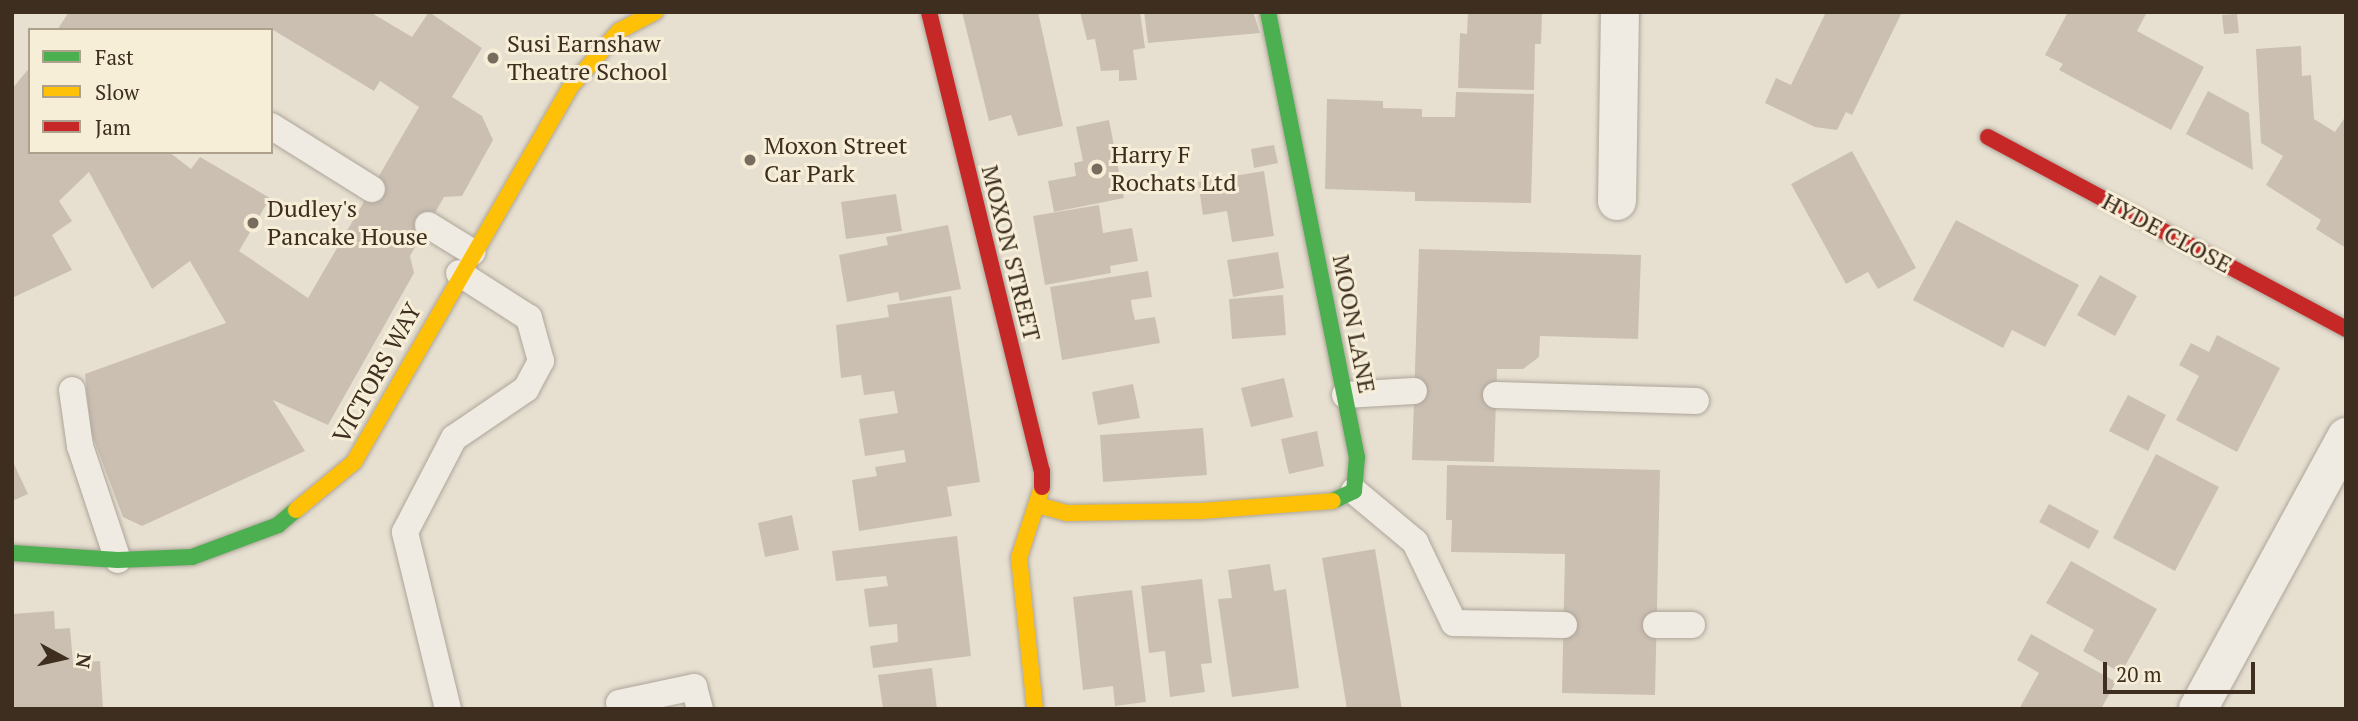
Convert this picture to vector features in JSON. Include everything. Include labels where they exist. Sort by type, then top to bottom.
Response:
[{"type":"street","name":"VICTORS WAY","points":[[12,553],[118,560],[192,557],[278,525],[354,462],[465,262],[572,85],[619,31],[655,12]]},
{"type":"street","name":"MOXON STREET","points":[[929,12],[1042,471],[1037,505],[1019,558],[1035,709]]},
{"type":"street","name":"MOON LANE","points":[[1268,12],[1357,457],[1354,491]]},
{"type":"street","points":[[1618,201],[1620,12]]},
{"type":"street","name":"HYDE CLOSE","points":[[1988,137],[2346,329]]},
{"type":"street","points":[[2197,709],[2346,437]]},
{"type":"street","points":[[1037,505],[1066,513],[1200,511],[1326,504],[1354,491]]},
{"type":"lane","points":[[273,127],[372,190]]},
{"type":"lane","points":[[428,225],[465,262],[529,317],[541,360],[526,389],[454,439],[405,532],[448,709]]},
{"type":"lane","points":[[72,390],[79,446],[118,560]]},
{"type":"lane","points":[[1345,395],[1414,391]]},
{"type":"lane","points":[[1496,395],[1696,401]]},
{"type":"lane","points":[[1354,491],[1415,542],[1454,623],[1564,625]]},
{"type":"lane","points":[[1656,625],[1692,625]]},
{"type":"lane","points":[[619,703],[648,703],[694,687],[700,709]]},
{"type":"building","points":[[69,12],[370,12],[412,37],[429,12],[482,48],[452,97],[482,116],[493,140],[462,196],[444,197],[410,256],[414,273],[328,425],[273,400],[305,451],[142,526],[123,517],[91,432],[85,374],[226,323],[190,261],[152,289],[89,172],[59,201],[72,221],[52,235],[72,270],[12,298],[12,89],[28,69],[28,154],[172,154],[191,169],[200,157],[270,198],[239,251],[308,298],[419,107],[380,81],[374,91],[273,28],[58,28]]},
{"type":"building","points":[[962,12],[1038,12],[1063,126],[1018,136],[1011,115],[989,121]]},
{"type":"building","points":[[1080,12],[1140,12],[1145,48],[1133,50],[1137,80],[1119,81],[1119,70],[1101,71],[1095,39],[1087,40]]},
{"type":"building","points":[[1144,12],[1253,12],[1260,33],[1148,43]]},
{"type":"building","points":[[1468,12],[1542,12],[1541,44],[1535,44],[1534,90],[1458,88],[1460,33],[1467,34]]},
{"type":"building","points":[[1826,12],[1902,12],[1852,115],[1846,112],[1837,130],[1815,127],[1765,103],[1776,78],[1791,85]]},
{"type":"building","points":[[2068,12],[2147,12],[2137,31],[2204,67],[2171,130],[2059,70],[2063,64],[2045,55]]},
{"type":"building","points":[[2237,14],[2239,33],[2224,34],[2222,15]]},
{"type":"building","points":[[2301,46],[2302,76],[2311,75],[2314,119],[2335,132],[2346,116],[2346,248],[2316,229],[2321,220],[2266,185],[2283,156],[2261,143],[2256,49]]},
{"type":"building","points":[[2208,91],[2249,113],[2253,170],[2186,134]]},
{"type":"building","points":[[1456,92],[1534,94],[1531,203],[1415,201],[1415,192],[1325,189],[1327,99],[1383,101],[1383,108],[1422,109],[1422,117],[1455,117]]},
{"type":"building","name":"Harry F Rochats Ltd","points":[[1109,120],[1124,198],[1054,212],[1048,181],[1076,176],[1074,163],[1083,161],[1076,127]]},
{"type":"building","points":[[1274,145],[1278,163],[1254,168],[1251,149]]},
{"type":"building","points":[[1852,151],[1916,268],[1878,289],[1868,272],[1846,284],[1791,184]]},
{"type":"building","points":[[1264,171],[1274,236],[1232,242],[1227,211],[1203,215],[1198,182]]},
{"type":"building","points":[[896,194],[902,231],[846,239],[841,202]]},
{"type":"building","points":[[1099,205],[1103,233],[1132,228],[1138,261],[1110,266],[1111,273],[1045,285],[1033,216]]},
{"type":"building","points":[[1956,220],[2079,285],[2045,347],[2012,330],[2003,348],[1913,300]]},
{"type":"building","points":[[948,225],[961,289],[900,301],[898,292],[847,302],[839,255],[888,245],[886,237]]},
{"type":"building","points":[[1419,249],[1641,255],[1638,339],[1540,336],[1539,357],[1523,369],[1497,369],[1494,462],[1412,460]]},
{"type":"building","points":[[1278,252],[1284,288],[1233,297],[1227,260]]},
{"type":"building","points":[[1148,271],[1152,297],[1131,300],[1132,308],[1135,320],[1155,317],[1160,343],[1062,360],[1050,287]]},
{"type":"building","points":[[2100,275],[2137,296],[2115,336],[2077,315]]},
{"type":"building","points":[[1283,295],[1286,335],[1232,339],[1229,299]]},
{"type":"building","points":[[951,296],[980,482],[947,487],[952,516],[859,531],[852,480],[877,476],[875,467],[906,462],[904,450],[865,456],[859,419],[898,413],[894,391],[864,395],[861,375],[841,378],[836,325],[889,317],[887,305]]},
{"type":"building","points":[[2217,335],[2280,368],[2237,452],[2176,420],[2199,376],[2179,365],[2191,343],[2209,352]]},
{"type":"building","points":[[1284,378],[1293,417],[1251,427],[1241,388]]},
{"type":"building","points":[[1133,384],[1140,418],[1098,425],[1092,392]]},
{"type":"building","points":[[2128,395],[2166,415],[2148,451],[2109,431]]},
{"type":"building","points":[[1203,428],[1207,475],[1103,482],[1100,435]]},
{"type":"building","points":[[1317,431],[1324,466],[1289,474],[1281,439]]},
{"type":"building","points":[[2156,454],[2219,487],[2175,571],[2113,538]]},
{"type":"building","points":[[12,460],[28,494],[12,501]]},
{"type":"building","points":[[1447,465],[1660,470],[1655,695],[1562,693],[1565,554],[1451,552],[1452,520],[1446,520]]},
{"type":"building","points":[[2049,504],[2099,531],[2089,549],[2039,522]]},
{"type":"building","points":[[792,515],[799,550],[765,557],[758,523]]},
{"type":"building","points":[[957,536],[971,656],[873,668],[870,646],[898,642],[897,624],[869,627],[864,589],[888,586],[886,576],[836,581],[832,551]]},
{"type":"building","points":[[1375,549],[1402,709],[1347,709],[1322,558]]},
{"type":"building","points":[[2071,561],[2157,609],[2121,673],[2083,651],[2094,630],[2046,603]]},
{"type":"building","points":[[1270,564],[1274,591],[1286,589],[1299,688],[1232,697],[1218,599],[1232,598],[1228,570]]},
{"type":"building","points":[[1202,579],[1212,663],[1201,664],[1205,692],[1170,697],[1165,651],[1149,653],[1141,586]]},
{"type":"building","points":[[1132,590],[1146,702],[1115,706],[1113,686],[1083,690],[1073,597]]},
{"type":"building","points":[[54,611],[55,629],[70,628],[73,663],[100,661],[103,709],[12,709],[12,614]]},
{"type":"building","points":[[2031,634],[2116,682],[2101,709],[2019,709],[2039,673],[2017,660]]},
{"type":"building","points":[[932,668],[937,709],[883,709],[878,675]]},
{"type":"traffic: fast","points":[[1268,12],[1357,457],[1354,491],[1333,501]]},
{"type":"traffic: fast","points":[[12,553],[118,560],[192,557],[278,525],[296,510]]},
{"type":"traffic: slow","points":[[296,510],[354,462],[572,85],[619,31],[655,12]]},
{"type":"traffic: slow","points":[[1035,709],[1019,558],[1042,487]]},
{"type":"traffic: slow","points":[[1037,505],[1066,513],[1201,511],[1333,501]]},
{"type":"traffic: jam","points":[[929,12],[1042,471],[1042,487]]},
{"type":"traffic: jam","points":[[1988,137],[2346,329]]},
{"type":"place","name":"Susi Earnshaw Theatre School","points":[[493,58]]},
{"type":"place","name":"Moxon Street Car Park","points":[[750,160]]},
{"type":"place","name":"Harry F Rochats Ltd","points":[[1097,169]]},
{"type":"place","name":"Dudley's Pancake House","points":[[253,223]]}]
